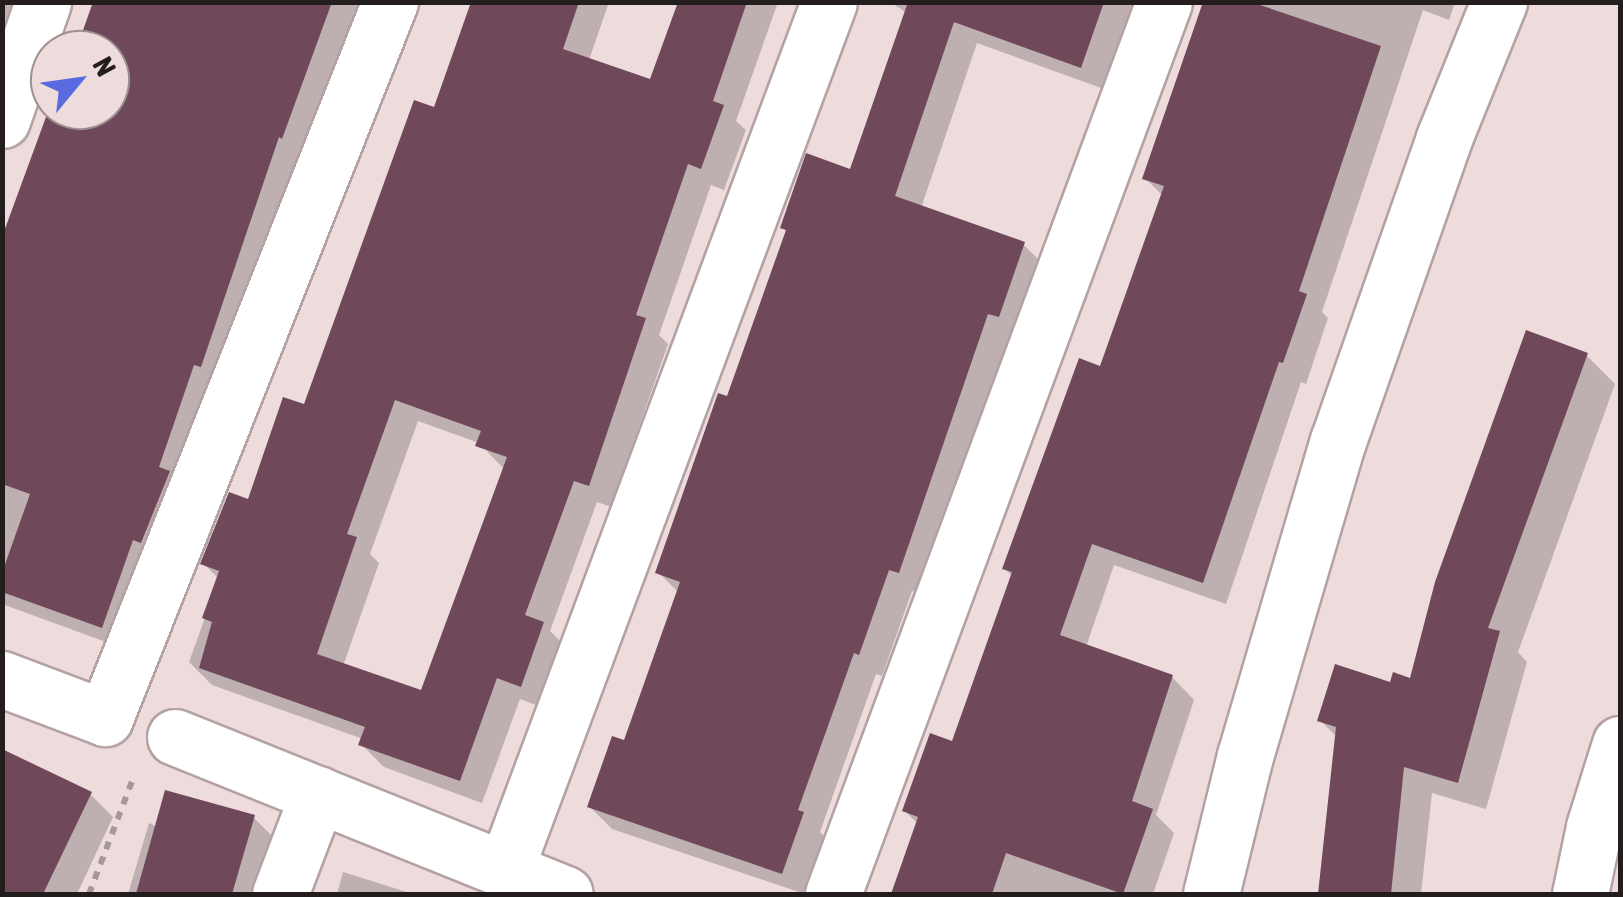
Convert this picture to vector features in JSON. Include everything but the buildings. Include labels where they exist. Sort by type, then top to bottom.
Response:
[{"type":"street","points":[[2,120],[43,2]]},
{"type":"street","points":[[2,679],[105,718],[390,2]]},
{"type":"street","points":[[505,870],[829,2]]},
{"type":"street","points":[[833,894],[1164,2]]},
{"type":"street","points":[[1212,894],[1244,756],[1338,441],[1444,138],[1499,2]]},
{"type":"street","points":[[1580,894],[1594,827],[1620,744]]},
{"type":"street","points":[[156,751],[318,794],[565,894]]},
{"type":"street","points":[[280,894],[318,794]]},
{"type":"path","points":[[89,894],[156,751]]}]
